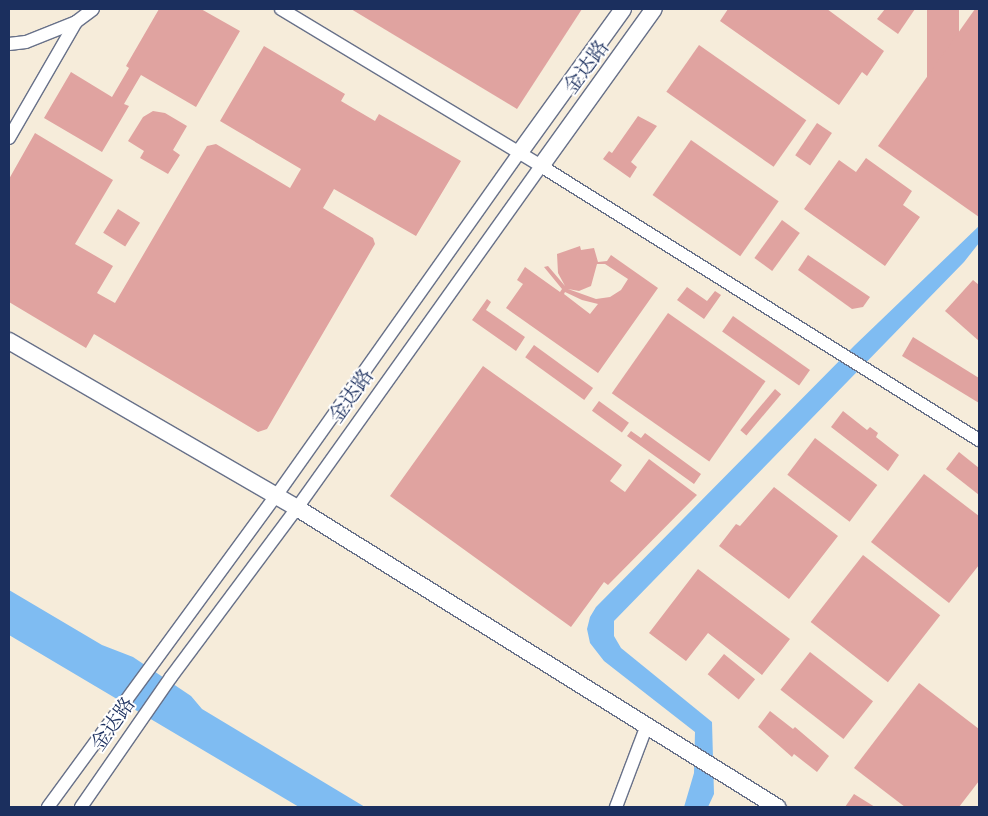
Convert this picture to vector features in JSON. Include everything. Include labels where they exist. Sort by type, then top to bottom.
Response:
[{"type":"main road","name":"金达路","points":[[520,152],[623,9]]},
{"type":"main road","name":"金达路","points":[[541,166],[654,9]]},
{"type":"main road","points":[[10,344],[297,508],[727,774],[777,807]]},
{"type":"street","points":[[9,44],[26,42],[76,22],[93,9]]},
{"type":"street","points":[[281,9],[520,152],[979,440]]},
{"type":"street","points":[[9,138],[76,22]]},
{"type":"street","name":"金达路","points":[[48,807],[276,496],[520,152]]},
{"type":"street","name":"金达路","points":[[81,807],[171,677],[297,508],[541,166]]},
{"type":"street","points":[[616,807],[647,725]]},
{"type":"water","points":[[979,226],[979,243],[964,262],[614,621],[614,636],[621,648],[712,722],[714,794],[708,807],[684,807],[694,773],[695,732],[604,661],[590,643],[587,629],[590,617],[596,607],[854,346]]},
{"type":"water","points":[[9,590],[102,645],[133,657],[191,696],[202,709],[365,807],[299,807],[9,635]]},
{"type":"building","points":[[159,9],[201,9],[240,31],[196,107],[141,75],[124,104],[129,106],[102,152],[44,118],[71,72],[112,97],[129,68],[126,66]]},
{"type":"building","points":[[351,9],[582,9],[517,109]]},
{"type":"building","points":[[728,9],[827,9],[884,51],[867,76],[862,72],[839,105],[720,21]]},
{"type":"building","points":[[885,9],[915,9],[898,34],[877,19]]},
{"type":"building","points":[[927,9],[959,9],[959,147],[927,147]]},
{"type":"building","points":[[975,9],[979,9],[979,217],[878,146]]},
{"type":"building","points":[[699,45],[806,120],[774,167],[666,92]]},
{"type":"building","points":[[264,46],[345,94],[341,101],[375,121],[379,114],[461,161],[416,236],[334,189],[323,208],[373,238],[375,244],[267,429],[258,432],[94,334],[86,348],[9,302],[9,179],[35,133],[113,180],[75,244],[113,266],[97,293],[115,303],[207,146],[216,144],[290,188],[301,169],[220,121]]},
{"type":"building","points":[[153,111],[165,113],[187,126],[173,150],[180,155],[168,174],[140,158],[144,151],[128,141],[143,117]]},
{"type":"building","points":[[638,116],[657,126],[631,162],[637,167],[630,178],[603,159],[609,151],[612,153]]},
{"type":"building","points":[[817,123],[832,133],[810,165],[795,155]]},
{"type":"building","points":[[691,140],[779,201],[740,256],[653,195]]},
{"type":"building","points":[[866,158],[912,191],[903,205],[920,217],[885,266],[804,209],[839,160],[856,172]]},
{"type":"building","points":[[118,209],[140,223],[125,247],[103,233]]},
{"type":"building","points":[[782,220],[800,233],[772,271],[754,258]]},
{"type":"building","points":[[580,246],[581,250],[594,248],[598,262],[607,261],[611,255],[658,288],[598,373],[506,308],[523,284],[517,280],[525,267],[560,292],[562,289],[544,267],[548,266],[565,286],[558,273],[557,254]],"holes":[[[597,264],[605,264],[628,279],[621,290],[610,297],[596,299],[568,289],[579,291],[591,286]],[[565,292],[582,300],[598,304],[590,314],[564,294]]]},
{"type":"building","points":[[808,255],[870,297],[863,307],[852,309],[798,270]]},
{"type":"building","points":[[973,280],[979,285],[979,341],[945,311]]},
{"type":"building","points":[[687,287],[707,301],[715,291],[721,295],[704,319],[677,300]]},
{"type":"building","points":[[487,299],[491,302],[486,310],[525,337],[516,351],[472,320]]},
{"type":"building","points":[[668,313],[765,381],[709,462],[612,393]]},
{"type":"building","points":[[733,316],[810,370],[799,385],[722,332]]},
{"type":"building","points":[[913,337],[979,378],[979,403],[902,356]]},
{"type":"building","points":[[534,345],[593,388],[584,400],[525,357]]},
{"type":"building","points":[[483,366],[622,465],[610,481],[625,492],[649,459],[697,495],[608,585],[604,582],[571,627],[390,496]]},
{"type":"building","points":[[775,389],[781,394],[746,436],[740,430]]},
{"type":"building","points":[[599,401],[629,423],[622,432],[592,411]]},
{"type":"building","points":[[843,411],[867,430],[870,427],[878,433],[876,437],[899,455],[888,471],[831,427]]},
{"type":"building","points":[[631,431],[641,438],[645,433],[701,474],[694,484],[627,436]]},
{"type":"building","points":[[815,438],[877,485],[850,522],[787,475]]},
{"type":"building","points":[[959,452],[979,468],[979,495],[946,469]]},
{"type":"building","points":[[924,474],[979,516],[979,565],[949,603],[871,542]]},
{"type":"building","points":[[774,487],[838,536],[789,599],[719,546],[736,524],[740,526]]},
{"type":"building","points":[[863,555],[940,615],[888,682],[811,622]]},
{"type":"building","points":[[698,569],[790,639],[762,675],[708,633],[686,661],[649,633]]},
{"type":"building","points":[[810,652],[873,701],[843,739],[780,690]]},
{"type":"building","points":[[724,654],[755,679],[739,699],[708,674]]},
{"type":"building","points":[[919,683],[979,729],[979,781],[959,807],[905,807],[854,768]]},
{"type":"building","points":[[770,711],[793,729],[795,727],[829,756],[817,772],[794,754],[792,757],[758,727]]},
{"type":"building","points":[[854,794],[875,807],[845,807]]}]
